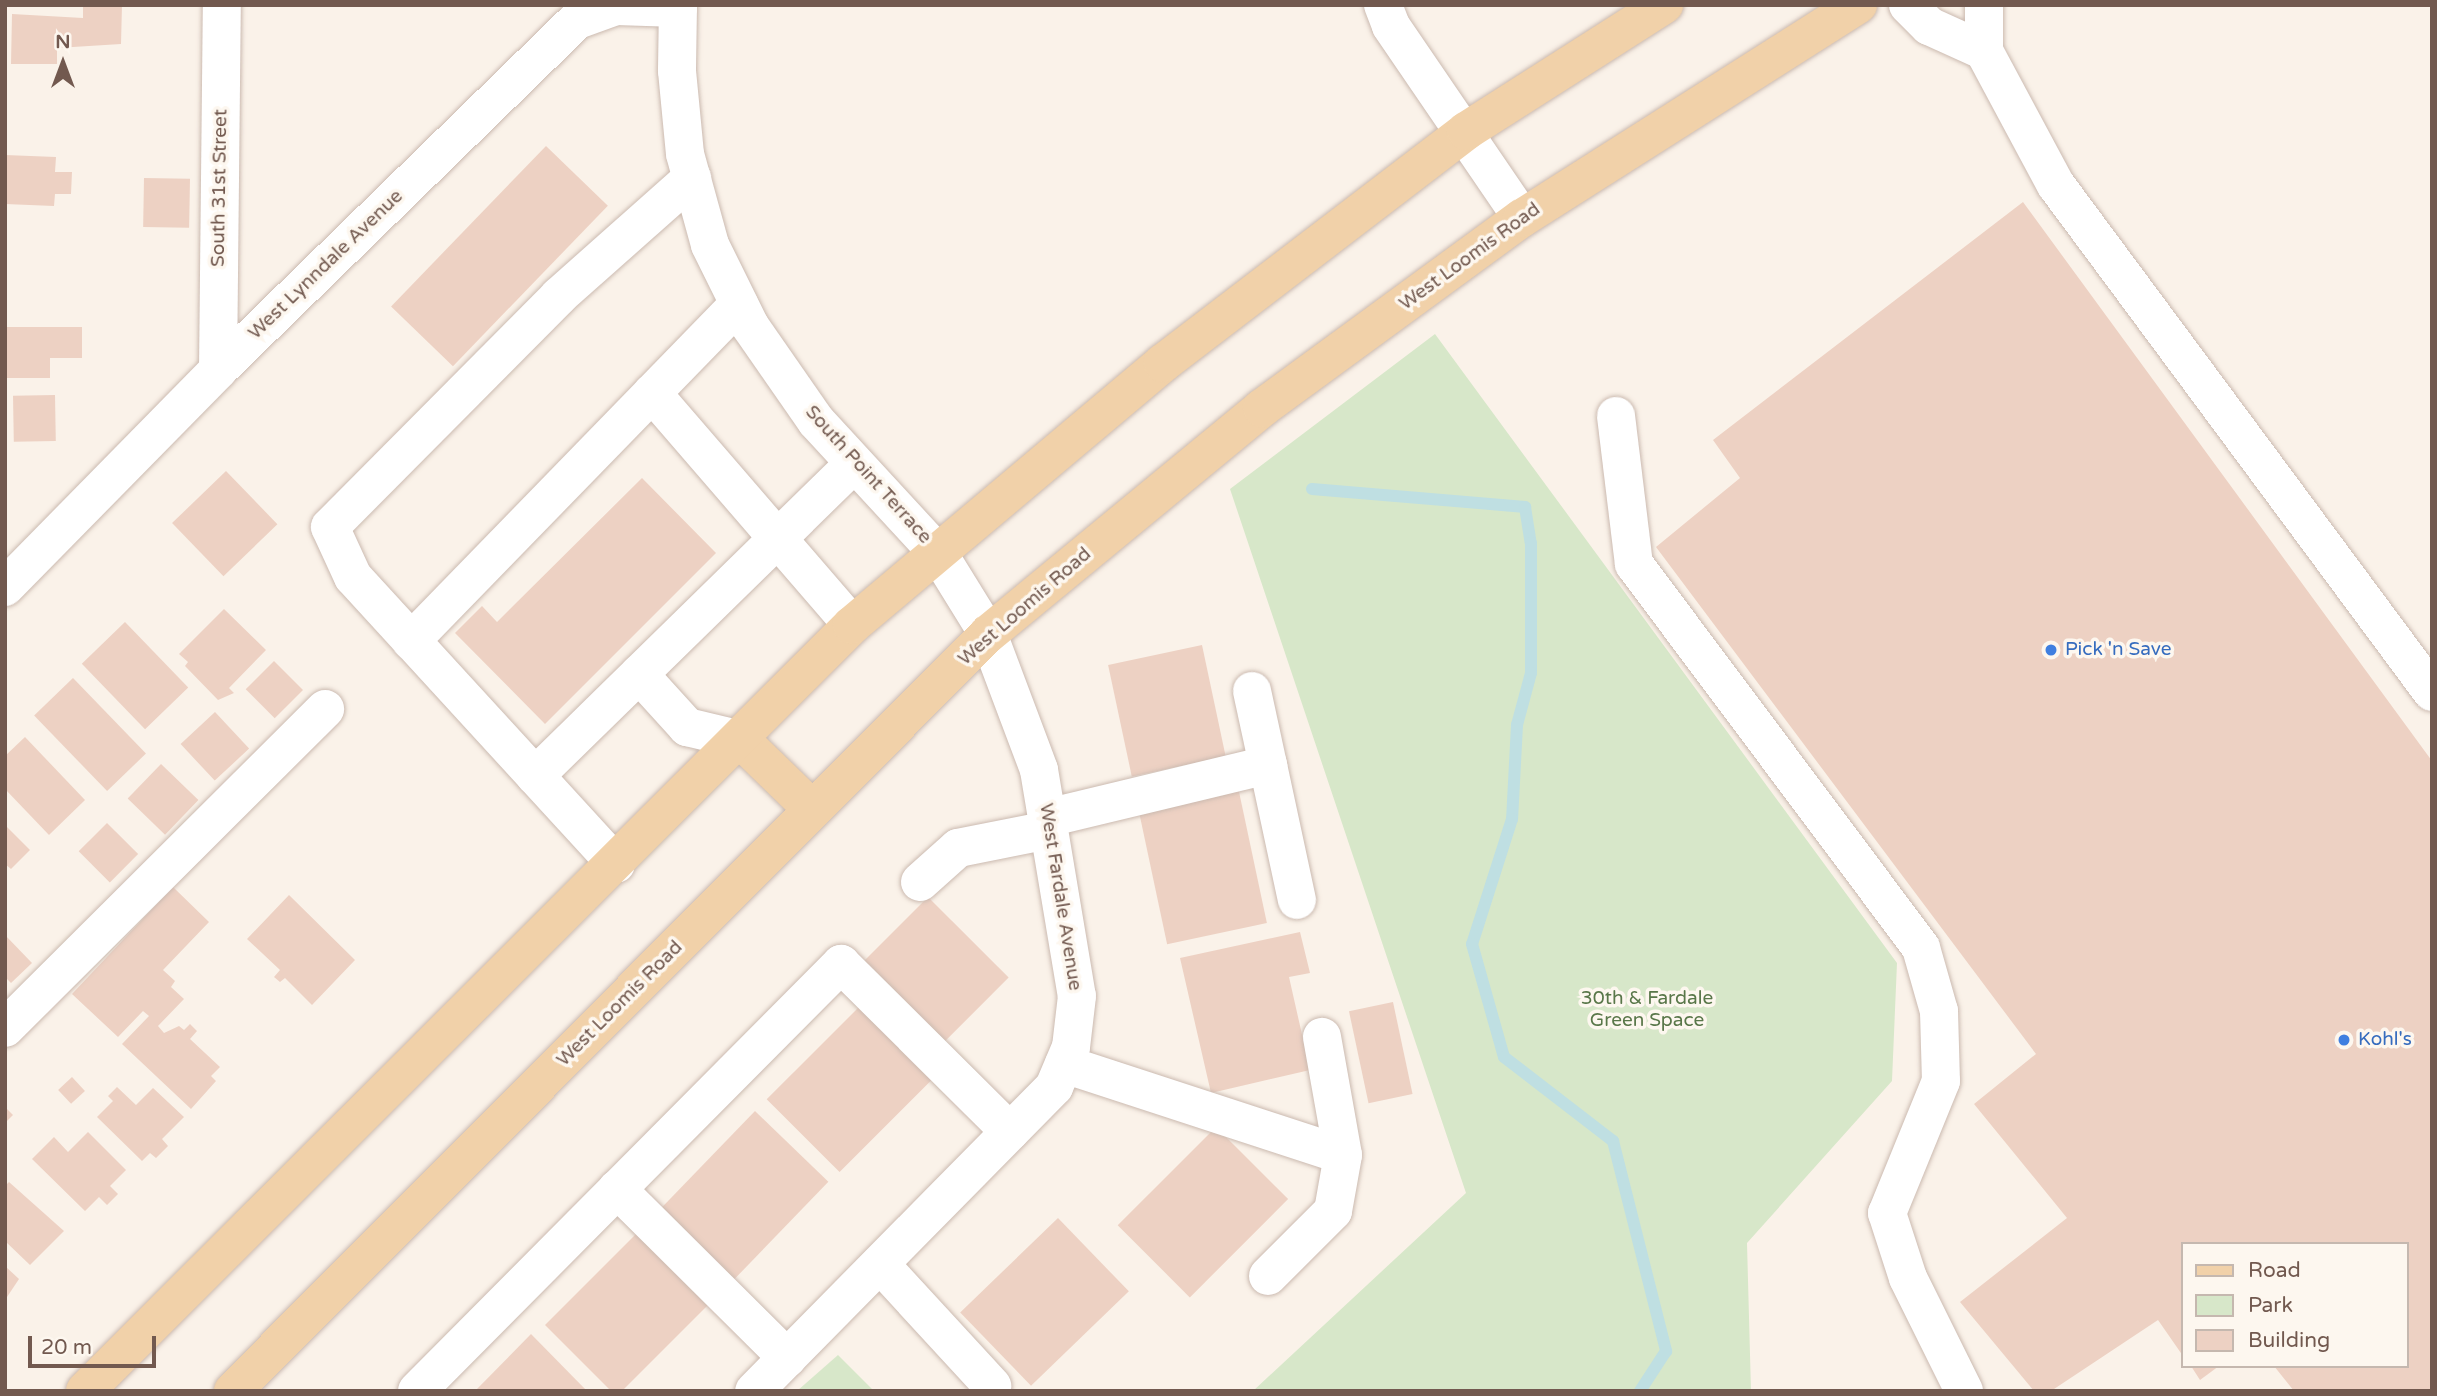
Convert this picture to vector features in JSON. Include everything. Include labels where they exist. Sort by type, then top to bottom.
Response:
[{"type":"main road","points":[[85,1391],[741,740],[852,625],[1163,363],[1466,131],[1664,5]]},
{"type":"main road","name":"West Loomis Road","points":[[233,1391],[988,634],[1262,408],[1522,218],[1858,5]]},
{"type":"main road","points":[[741,740],[813,810]]},
{"type":"street","name":"South 31st Street","points":[[218,370],[222,5]]},
{"type":"street","points":[[1383,5],[1391,26],[1466,131],[1522,218]]},
{"type":"street","points":[[1908,5],[1929,26],[1984,51]]},
{"type":"street","points":[[1984,5],[1984,51],[2056,185],[2432,692]]},
{"type":"street","name":"West Lynndale Avenue","points":[[5,587],[218,370],[577,20],[616,6],[678,6]]},
{"type":"street","name":"South Point Terrace","points":[[678,6],[677,71],[692,178],[710,244],[739,304],[816,421],[938,553]]},
{"type":"street","points":[[616,864],[353,578],[330,527],[559,296],[692,178]]},
{"type":"street","points":[[411,641],[739,304]]},
{"type":"street","points":[[652,393],[779,536],[852,625]]},
{"type":"street","points":[[1616,416],[1633,564],[1921,948],[1939,1011],[1941,1081],[1887,1213],[1908,1278],[1965,1391]]},
{"type":"street","points":[[535,776],[854,464]]},
{"type":"street","name":"West Fardale Avenue","points":[[754,1391],[1054,1087],[1072,1047],[1077,996],[1039,770],[988,634],[938,553]]},
{"type":"street","points":[[639,674],[687,727],[741,740]]},
{"type":"street","points":[[1252,691],[1297,900]]},
{"type":"street","points":[[5,1028],[325,709]]},
{"type":"street","points":[[920,882],[958,848],[1268,765]]},
{"type":"street","points":[[417,1391],[841,964],[1010,1132]]},
{"type":"street","points":[[1268,1276],[1332,1211],[1343,1155],[1322,1037]]},
{"type":"street","points":[[1064,1064],[1343,1155]]},
{"type":"street","points":[[617,1189],[787,1358]]},
{"type":"street","points":[[880,1264],[992,1386]]},
{"type":"green space","name":"30th & Fardale Green Space","points":[[1435,334],[1897,963],[1892,1081],[1747,1243],[1751,1391],[1253,1391],[1466,1193],[1230,489]]},
{"type":"green space","points":[[838,1355],[874,1391],[797,1391]]},
{"type":"building","points":[[83,5],[122,5],[121,44],[57,48],[57,64],[11,64],[12,14],[83,18]]},
{"type":"building","points":[[546,146],[608,206],[453,366],[391,306]]},
{"type":"building","points":[[5,155],[56,157],[55,172],[72,172],[71,194],[55,194],[54,206],[5,204]]},
{"type":"building","points":[[144,178],[190,179],[189,228],[143,227]]},
{"type":"building","points":[[2023,202],[2432,761],[2432,1391],[2294,1391],[2276,1368],[2409,1368],[2409,1242],[2182,1242],[2182,1355],[2158,1320],[2051,1391],[2034,1391],[1960,1302],[2067,1218],[1974,1104],[2036,1054],[1656,547],[1740,478],[1713,440]]},
{"type":"building","points":[[5,327],[82,327],[82,358],[50,358],[50,378],[5,378]]},
{"type":"building","points":[[55,395],[56,441],[14,442],[13,396]]},
{"type":"building","points":[[226,471],[277,524],[223,576],[172,523]]},
{"type":"building","points":[[642,478],[716,553],[545,724],[455,633],[482,606],[497,622]]},
{"type":"building","points":[[224,609],[266,650],[229,688],[234,693],[218,700],[185,666],[188,662],[179,654]]},
{"type":"building","points":[[125,622],[188,687],[145,729],[82,664]]},
{"type":"building","points":[[1202,645],[1226,757],[1132,776],[1108,665]]},
{"type":"building","points":[[274,661],[303,690],[275,718],[246,689]]},
{"type":"building","points":[[73,678],[146,754],[107,791],[34,716]]},
{"type":"building","points":[[215,712],[249,749],[215,781],[181,744]]},
{"type":"building","points":[[25,737],[85,800],[49,835],[5,789],[5,756]]},
{"type":"building","points":[[161,764],[198,800],[165,835],[128,799]]},
{"type":"building","points":[[1238,787],[1267,923],[1167,944],[1138,808]]},
{"type":"building","points":[[107,823],[138,854],[110,882],[79,851]]},
{"type":"building","points":[[5,825],[30,850],[11,869],[5,864]]},
{"type":"building","points":[[173,887],[209,922],[163,970],[175,981],[171,987],[184,999],[158,1026],[164,1033],[179,1026],[184,1030],[190,1024],[197,1031],[190,1039],[220,1067],[211,1076],[216,1081],[191,1109],[122,1044],[149,1016],[143,1011],[118,1037],[72,994]]},
{"type":"building","points":[[289,895],[355,960],[312,1005],[285,978],[280,982],[274,977],[280,970],[247,939]]},
{"type":"building","points":[[928,897],[1009,978],[942,1044],[862,963]]},
{"type":"building","points":[[1300,932],[1310,973],[1289,977],[1310,1070],[1211,1093],[1180,958]]},
{"type":"building","points":[[5,935],[32,963],[11,983],[5,977]]},
{"type":"building","points":[[865,1001],[938,1074],[840,1172],[767,1099]]},
{"type":"building","points":[[1393,1002],[1413,1094],[1369,1103],[1349,1011]]},
{"type":"building","points":[[72,1077],[85,1091],[71,1104],[58,1090]]},
{"type":"building","points":[[117,1087],[136,1105],[153,1088],[184,1117],[162,1139],[168,1146],[156,1158],[150,1153],[142,1161],[97,1117],[113,1101],[108,1096]]},
{"type":"building","points":[[5,1107],[13,1115],[5,1123]]},
{"type":"building","points":[[755,1111],[828,1182],[733,1281],[659,1210]]},
{"type":"building","points":[[1216,1127],[1288,1199],[1190,1297],[1118,1225]]},
{"type":"building","points":[[88,1132],[126,1170],[110,1186],[118,1194],[107,1205],[99,1197],[85,1211],[32,1159],[54,1137],[68,1152]]},
{"type":"building","points":[[9,1182],[64,1231],[30,1265],[5,1241],[5,1186]]},
{"type":"building","points":[[1058,1218],[1129,1291],[1031,1386],[960,1312]]},
{"type":"building","points":[[644,1226],[715,1298],[622,1391],[611,1391],[545,1325]]},
{"type":"building","points":[[5,1266],[19,1279],[5,1300]]},
{"type":"building","points":[[531,1334],[587,1391],[475,1391]]},
{"type":"building","points":[[2192,1368],[2216,1368],[2200,1380]]},
{"type":"waterway","points":[[1312,489],[1525,507],[1531,543],[1531,673],[1517,725],[1512,819],[1472,944],[1504,1057],[1613,1141],[1666,1351],[1640,1391]]},
{"type":"place","name":"Pick 'n Save","points":[[2051,650]]},
{"type":"place","name":"Kohl's","points":[[2344,1040]]}]
